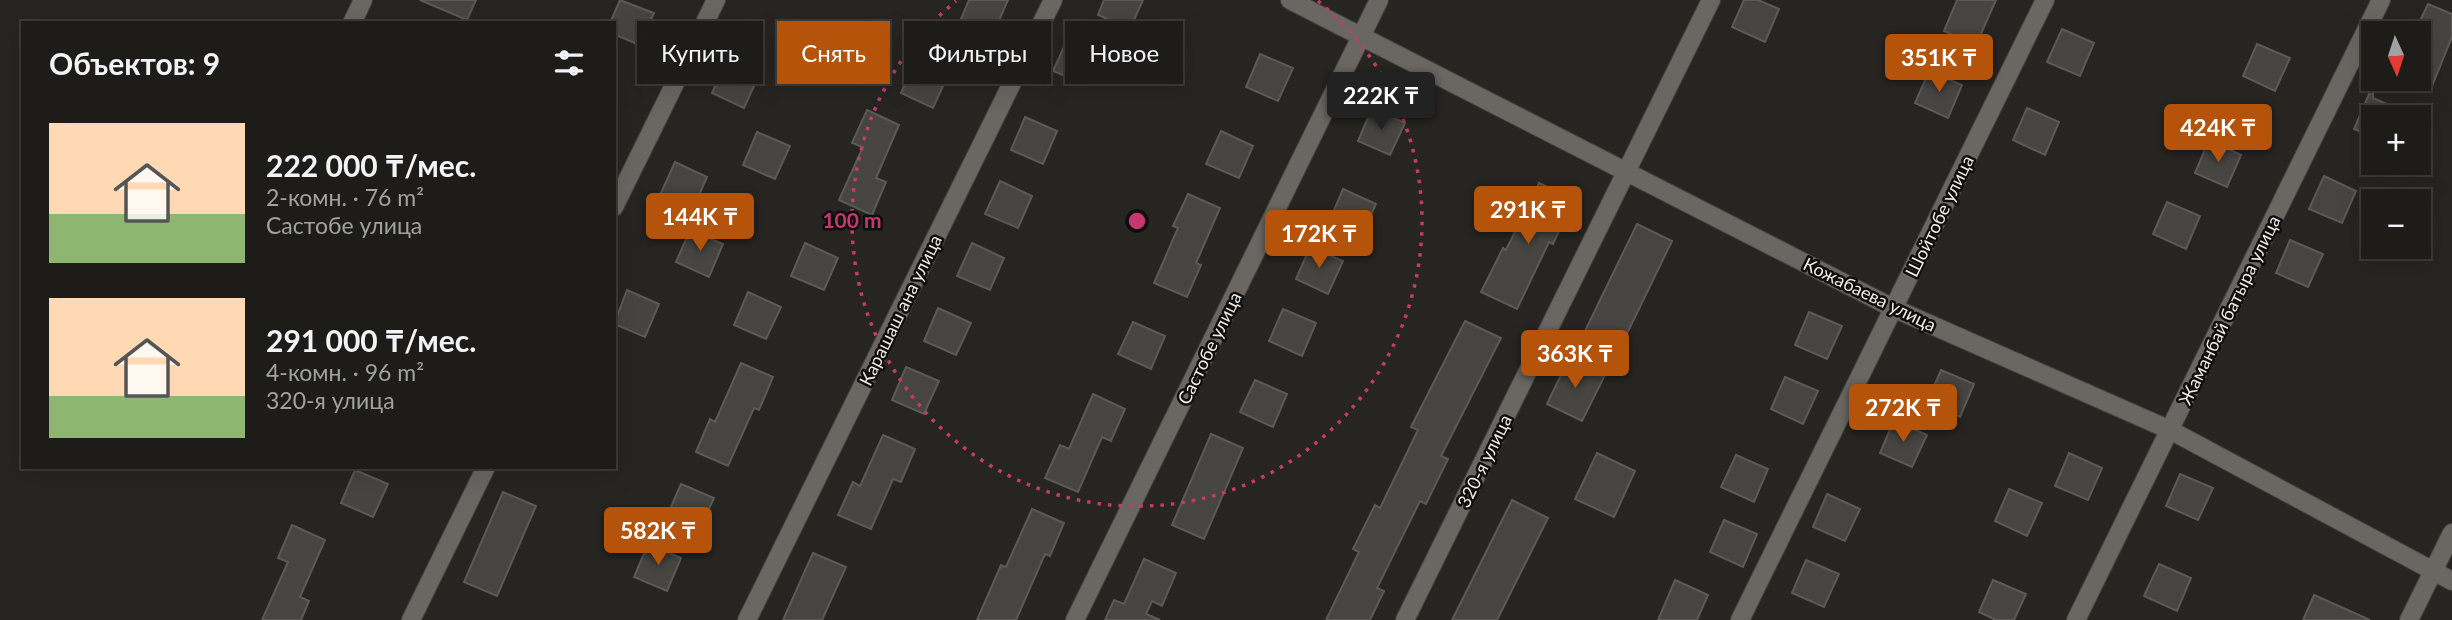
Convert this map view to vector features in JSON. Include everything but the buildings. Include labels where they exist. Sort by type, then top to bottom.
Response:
[{"type":"street","points":[[353,21],[363,0]]},
{"type":"street","points":[[616,203],[716,0]]},
{"type":"street","name":"Карашаш ана улица","points":[[747,620],[1053,0]]},
{"type":"street","name":"Кожабаева улица","points":[[1290,0],[1893,308],[2170,430],[2452,581]]},
{"type":"street","name":"Састобе улица","points":[[1075,620],[1380,0]]},
{"type":"street","name":"320-я улица","points":[[1405,620],[1711,0]]},
{"type":"street","name":"Шойтобе улица","points":[[1740,620],[2045,0]]},
{"type":"street","name":"Жаманбай батыра улица","points":[[2076,620],[2381,0]]},
{"type":"street","points":[[411,620],[485,469]]},
{"type":"street","points":[[2409,620],[2452,533]]}]
